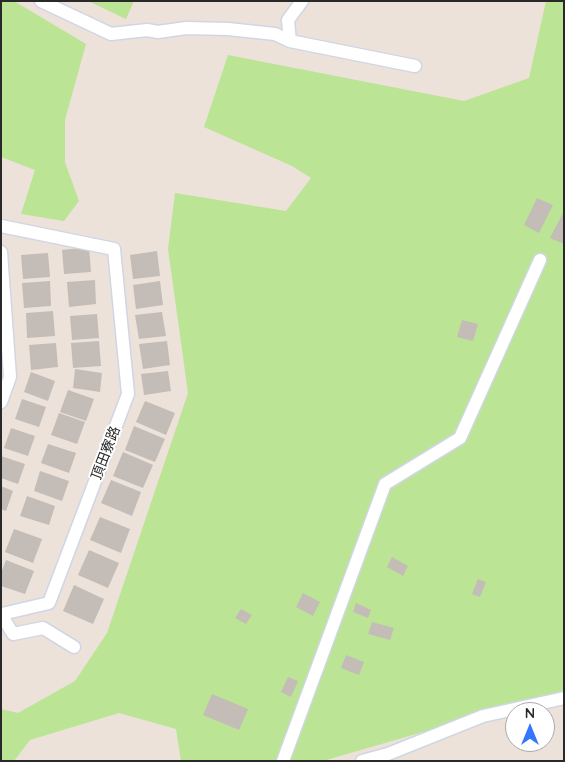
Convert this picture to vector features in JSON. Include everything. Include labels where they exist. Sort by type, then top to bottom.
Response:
[{"type":"street","points":[[41,1],[110,34],[147,30],[158,32],[186,28],[228,29],[275,34],[290,41],[415,66]]},
{"type":"street","points":[[290,41],[288,20],[302,1]]},
{"type":"street","name":"頂田寮路","points":[[1,226],[114,249],[128,394],[49,603],[1,614]]},
{"type":"street","points":[[1,252],[10,377],[1,402]]},
{"type":"street","points":[[283,761],[385,484],[460,438],[540,260]]},
{"type":"street","points":[[1,614],[13,634],[43,628],[74,647]]},
{"type":"street","points":[[362,761],[388,754],[482,716],[564,698]]},
{"type":"green space","points":[[1,1],[14,1],[86,44],[65,120],[65,162],[79,201],[64,221],[21,214],[35,170],[1,157]]},
{"type":"green space","points":[[88,1],[134,1],[126,19]]},
{"type":"green space","points":[[546,1],[564,1],[564,691],[526,702],[505,702],[505,708],[323,761],[181,761],[176,729],[119,713],[30,740],[14,761],[1,761],[1,709],[18,713],[75,681],[107,633],[188,393],[168,249],[175,193],[286,211],[311,178],[292,166],[204,127],[228,55],[464,101],[529,78]]},
{"type":"building","points":[[537,198],[553,205],[539,233],[524,225]]},
{"type":"building","points":[[564,211],[564,244],[550,238]]},
{"type":"building","points":[[89,247],[91,272],[64,274],[62,250]]},
{"type":"building","points":[[157,251],[160,276],[133,279],[130,255]]},
{"type":"building","points":[[48,253],[50,277],[23,279],[21,255]]},
{"type":"building","points":[[95,280],[96,304],[69,307],[67,282]]},
{"type":"building","points":[[50,281],[51,306],[24,308],[22,283]]},
{"type":"building","points":[[160,281],[163,305],[136,309],[133,285]]},
{"type":"building","points":[[53,311],[55,336],[27,338],[26,313]]},
{"type":"building","points":[[162,312],[166,336],[139,339],[135,315]]},
{"type":"building","points":[[97,314],[99,338],[72,340],[70,316]]},
{"type":"building","points":[[462,320],[478,324],[473,341],[457,337]]},
{"type":"building","points":[[99,341],[101,366],[73,368],[71,343]]},
{"type":"building","points":[[167,341],[170,365],[143,369],[139,344]]},
{"type":"building","points":[[56,343],[58,367],[31,370],[29,345]]},
{"type":"building","points":[[75,369],[102,373],[100,392],[73,388]]},
{"type":"building","points":[[168,371],[171,391],[144,395],[141,374]]},
{"type":"building","points":[[31,372],[55,381],[48,401],[24,392]]},
{"type":"building","points":[[68,390],[94,399],[86,421],[60,412]]},
{"type":"building","points":[[22,399],[46,407],[39,427],[15,419]]},
{"type":"building","points":[[145,401],[175,413],[166,435],[136,422]]},
{"type":"building","points":[[59,413],[85,422],[77,444],[51,435]]},
{"type":"building","points":[[134,426],[165,439],[155,462],[125,450]]},
{"type":"building","points":[[11,428],[35,436],[28,456],[4,448]]},
{"type":"building","points":[[48,444],[76,453],[69,473],[41,463]]},
{"type":"building","points":[[123,452],[153,465],[143,488],[113,476]]},
{"type":"building","points":[[1,456],[25,464],[18,484],[1,478]]},
{"type":"building","points":[[40,471],[69,481],[62,501],[34,491]]},
{"type":"building","points":[[111,480],[141,492],[132,516],[101,503]]},
{"type":"building","points":[[1,486],[13,491],[6,511],[1,509]]},
{"type":"building","points":[[27,496],[55,506],[49,525],[20,516]]},
{"type":"building","points":[[100,517],[130,529],[121,553],[90,540]]},
{"type":"building","points":[[14,529],[42,539],[33,563],[5,552]]},
{"type":"building","points":[[89,550],[119,563],[108,588],[78,575]]},
{"type":"building","points":[[392,557],[408,566],[403,576],[387,567]]},
{"type":"building","points":[[6,560],[34,571],[25,594],[1,586],[1,573]]},
{"type":"building","points":[[478,579],[486,582],[480,597],[472,594]]},
{"type":"building","points":[[74,585],[104,599],[93,624],[63,611]]},
{"type":"building","points":[[303,593],[320,602],[313,616],[296,607]]},
{"type":"building","points":[[356,603],[371,610],[368,618],[353,612]]},
{"type":"building","points":[[241,609],[252,615],[246,624],[235,618]]},
{"type":"building","points":[[372,622],[394,628],[390,640],[368,634]]},
{"type":"building","points":[[346,655],[364,662],[359,675],[341,668]]},
{"type":"building","points":[[288,677],[298,681],[291,697],[281,692]]},
{"type":"building","points":[[212,694],[248,709],[239,730],[203,715]]}]
